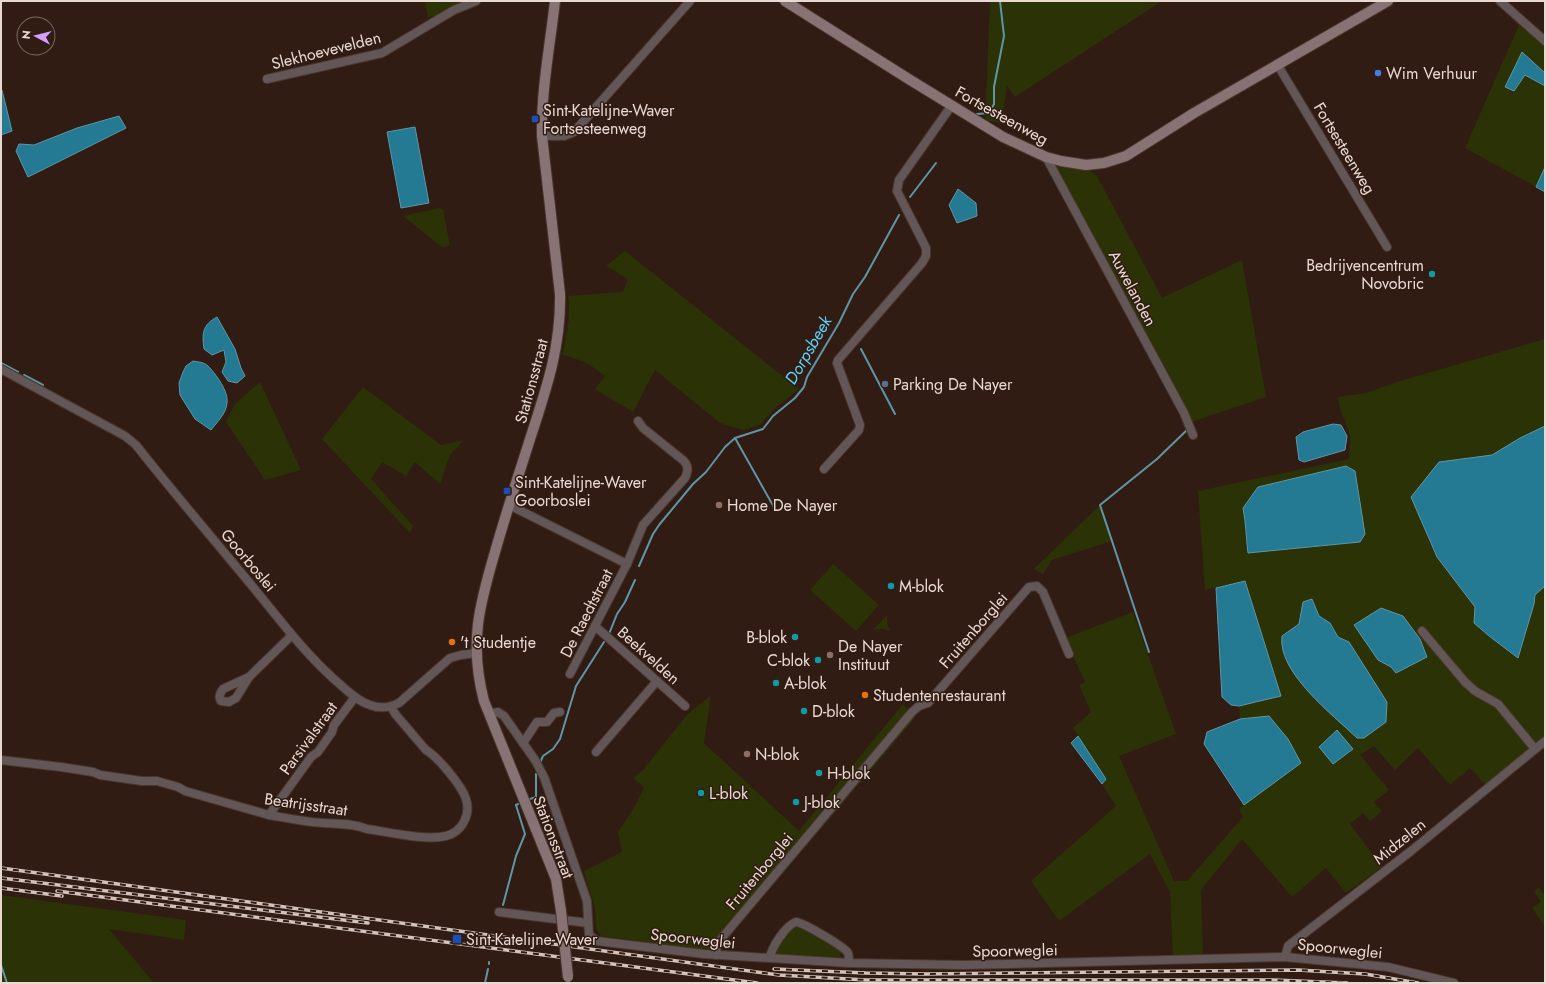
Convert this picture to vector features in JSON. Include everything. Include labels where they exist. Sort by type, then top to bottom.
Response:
[{"type":"street","name":"Slekhoevevelden","points":[[267,79],[382,53],[454,10],[476,1]]},
{"type":"street","name":"Stationsstraat","points":[[555,1],[543,91],[542,136],[560,294],[560,319],[554,363],[547,389],[509,505],[480,607],[477,621],[476,654],[480,685],[488,714],[556,879],[568,980]]},
{"type":"street","points":[[542,136],[564,136],[574,132],[690,1]]},
{"type":"street","name":"Fortsesteenweg","points":[[785,1],[1003,137],[1046,157],[1086,165],[1104,163],[1126,156],[1194,113],[1388,1]]},
{"type":"street","points":[[1500,1],[1545,41]]},
{"type":"street","name":"Fortsesteenweg","points":[[1277,64],[1387,247]]},
{"type":"street","points":[[824,469],[859,430],[860,425],[837,363],[838,360],[922,263],[926,256],[926,248],[897,191],[899,180],[952,105]]},
{"type":"street","name":"Auwelanden","points":[[1046,157],[1184,413],[1193,434]]},
{"type":"street","name":"Goorboslei","points":[[1,369],[125,436],[136,445],[255,589],[291,636],[331,677],[355,697],[376,707],[391,707]]},
{"type":"street","name":"De Raedtstraat","points":[[570,674],[627,564],[643,525],[685,478],[688,471],[684,461],[643,428],[638,421]]},
{"type":"street","points":[[509,505],[627,564]]},
{"type":"street","name":"Fruitenborglei","points":[[716,955],[717,946],[721,939],[861,772],[912,712],[919,706],[928,703],[1028,587],[1037,586],[1043,592],[1069,654]]},
{"type":"street","name":"Beekvelden","points":[[595,626],[685,706]]},
{"type":"street","points":[[1422,631],[1465,682],[1475,691],[1498,704],[1535,749]]},
{"type":"street","points":[[248,677],[291,636]]},
{"type":"street","points":[[391,707],[400,703],[450,658],[461,655],[476,654]]},
{"type":"street","points":[[596,752],[657,681]]},
{"type":"street","name":"Parsivalstraat","points":[[270,815],[311,757],[318,752],[332,732],[334,725],[355,697]]},
{"type":"street","name":"Beatrijsstraat","points":[[1,760],[61,767],[123,778],[156,781],[178,787],[185,791],[270,815],[324,823],[332,822],[360,826],[367,829],[425,837],[447,836],[459,829],[465,821],[467,804],[464,795],[456,781],[432,753],[426,750],[391,707]]},
{"type":"street","points":[[523,743],[537,722],[547,722],[554,713],[560,712]]},
{"type":"street","name":"Stationsstraat","points":[[488,714],[501,713],[535,760],[544,777],[587,901],[588,923]]},
{"type":"street","name":"Midzelen","points":[[1285,957],[1288,946],[1410,851],[1545,742]]},
{"type":"street","points":[[499,912],[588,923]]},
{"type":"street","points":[[770,958],[772,950],[780,938],[792,923],[796,922],[816,930],[820,935],[846,950],[849,956],[848,963]]},
{"type":"street","name":"Spoorweglei","points":[[588,923],[590,935],[597,941],[716,955],[848,963],[963,965],[1285,957],[1388,967],[1454,983]]},
{"type":"green space","points":[[425,1],[466,1],[450,6],[436,16],[428,17]]},
{"type":"green space","points":[[990,1],[1162,1],[1015,97],[1007,86],[1002,123],[985,120]]},
{"type":"green space","points":[[1519,25],[1545,45],[1545,73],[1522,52],[1525,74],[1545,86],[1545,167],[1536,187],[1465,148]]},
{"type":"green space","points":[[1054,165],[1087,169],[1097,176],[1162,298],[1242,260],[1266,397],[1191,422],[1184,404]]},
{"type":"green space","points":[[439,208],[443,209],[450,246],[442,247],[403,216]]},
{"type":"green space","points":[[625,251],[799,389],[774,409],[760,425],[743,430],[720,423],[655,370],[633,412],[595,389],[605,376],[587,363],[562,354],[568,325],[568,296],[623,292],[628,279],[606,266]]},
{"type":"green space","points":[[1545,339],[1545,426],[1520,438],[1492,455],[1439,462],[1423,524],[1429,542],[1437,557],[1475,607],[1475,623],[1489,636],[1518,658],[1534,604],[1535,595],[1545,586],[1545,736],[1535,743],[1504,705],[1496,705],[1530,748],[1486,785],[1470,768],[1450,785],[1418,748],[1395,770],[1374,746],[1360,755],[1389,790],[1374,802],[1382,811],[1370,821],[1363,813],[1350,824],[1382,867],[1346,893],[1326,868],[1292,897],[1242,839],[1201,890],[1203,956],[1173,956],[1170,892],[1150,854],[1059,921],[1031,881],[1116,806],[1102,784],[1106,779],[1073,728],[1091,712],[1079,685],[1085,682],[1065,638],[1133,612],[1176,734],[1119,756],[1174,881],[1187,881],[1243,817],[1239,809],[1301,763],[1269,716],[1240,719],[1239,706],[1281,696],[1245,581],[1205,590],[1198,491],[1349,459],[1350,436],[1340,408],[1338,397],[1366,393],[1400,381]],"holes":[[[1243,508],[1360,542],[1248,553]],[[1312,600],[1319,616],[1330,623],[1338,637],[1349,642],[1387,702],[1386,722],[1282,636],[1299,624]],[[1427,657],[1396,673],[1391,667]]]},
{"type":"green space","points":[[260,382],[301,470],[265,480],[226,422],[235,404]]},
{"type":"green space","points":[[363,387],[441,445],[464,440],[450,455],[440,484],[415,462],[406,476],[382,462],[371,479],[413,526],[410,533],[322,439]]},
{"type":"green space","points":[[1100,505],[1112,541],[1052,560],[1043,574],[1034,569]]},
{"type":"green space","points":[[833,564],[879,605],[856,631],[810,590]]},
{"type":"green space","points":[[887,615],[887,623],[890,631],[882,629],[873,630]]},
{"type":"green space","points":[[711,695],[704,743],[799,831],[903,704],[915,718],[723,944],[707,950],[601,936],[596,929],[595,909],[584,871],[622,852],[618,832],[635,806],[644,788],[633,778],[643,770],[686,716]]},
{"type":"green space","points":[[1539,887],[1545,896],[1545,927],[1532,908],[1541,902],[1534,891]]},
{"type":"green space","points":[[1,895],[186,920],[184,940],[109,929],[154,983],[1,983]]},
{"type":"green space","points":[[796,925],[815,933],[817,937],[833,945],[841,951],[840,956],[844,959],[778,955],[776,949]]},
{"type":"water","points":[[1522,52],[1545,73],[1545,86],[1525,75],[1514,91],[1505,87]]},
{"type":"water","points":[[1,90],[12,131],[1,135]]},
{"type":"water","points":[[119,116],[126,128],[28,177],[16,151],[19,144],[34,145],[77,128]]},
{"type":"water","points":[[415,127],[429,203],[401,208],[387,132]]},
{"type":"water","points":[[1545,167],[1545,192],[1536,187]]},
{"type":"water","points":[[958,189],[976,203],[977,216],[957,223],[949,205]]},
{"type":"water","points":[[217,317],[235,349],[245,376],[237,383],[228,381],[222,372],[226,362],[224,350],[212,355],[204,349],[204,330],[208,323]]},
{"type":"water","points":[[193,361],[203,363],[208,366],[218,378],[226,394],[227,403],[225,411],[211,430],[195,419],[180,395],[179,383],[183,372],[186,366]]},
{"type":"water","points":[[1333,424],[1341,425],[1347,436],[1345,450],[1304,462],[1299,460],[1296,437],[1303,432]]},
{"type":"water","points":[[1545,426],[1545,586],[1535,595],[1534,604],[1518,658],[1474,623],[1475,607],[1437,557],[1411,497],[1439,462],[1492,455],[1520,438]]},
{"type":"water","points":[[1346,466],[1355,471],[1365,534],[1360,542],[1248,553],[1243,508],[1258,487]]},
{"type":"water","points":[[1245,581],[1281,696],[1239,706],[1231,705],[1222,697],[1216,588]]},
{"type":"water","points":[[1312,599],[1319,616],[1330,623],[1338,637],[1349,642],[1387,702],[1386,722],[1364,738],[1357,738],[1321,705],[1297,678],[1288,664],[1283,650],[1282,636],[1299,624],[1303,602]]},
{"type":"water","points":[[1381,608],[1403,616],[1420,639],[1427,657],[1396,673],[1391,667],[1378,660],[1354,625]]},
{"type":"water","points":[[1269,716],[1288,739],[1301,763],[1244,805],[1204,744],[1207,732],[1240,719]]},
{"type":"water","points":[[1337,730],[1353,749],[1333,764],[1319,747]]},
{"type":"water","points":[[1078,736],[1106,779],[1102,784],[1071,743]]},
{"type":"waterway","name":"Dorpsbeek","points":[[977,114],[989,113],[994,104],[994,87],[1004,36],[1000,1]]},
{"type":"waterway","name":"Dorpsbeek","points":[[910,197],[936,163]]},
{"type":"waterway","name":"Dorpsbeek","points":[[639,566],[653,534],[659,525],[693,484],[706,472],[725,447],[735,438],[763,429],[773,416],[795,398],[804,387],[807,377],[899,215]]},
{"type":"waterway","points":[[861,349],[895,414]]},
{"type":"waterway","points":[[1,363],[18,372]]},
{"type":"waterway","points":[[24,375],[43,385]]},
{"type":"waterway","points":[[1149,652],[1100,505],[1157,459],[1188,429]]},
{"type":"waterway","points":[[735,438],[775,509]]},
{"type":"waterway","name":"Dorpsbeek","points":[[609,634],[617,614],[625,602],[635,580]]},
{"type":"waterway","name":"Dorpsbeek","points":[[540,763],[543,756],[553,749],[560,739],[576,686],[604,642]]},
{"type":"waterway","name":"Dorpsbeek","points":[[530,799],[536,797],[536,774]]},
{"type":"waterway","name":"Dorpsbeek","points":[[503,905],[516,856],[525,834],[516,805],[518,804]]},
{"type":"waterway","points":[[1,965],[7,983]]},
{"type":"waterway","name":"Dorpsbeek","points":[[485,983],[488,969]]},
{"type":"railway","points":[[1,868],[779,975],[866,980],[1274,980],[1347,983]]},
{"type":"railway","points":[[1,878],[368,923]]},
{"type":"railway","points":[[1,888],[62,896]]},
{"type":"railway","points":[[57,891],[757,983]]},
{"type":"railway","points":[[774,969],[924,974],[1298,970],[1365,974],[1418,983]]},
{"type":"place","name":"Wim Verhuur","points":[[1378,73]]},
{"type":"place","name":"Sint-Katelijne-Waver Fortsesteenweg","points":[[535,119]]},
{"type":"place","name":"Bedrijvencentrum Novobric","points":[[1432,274]]},
{"type":"place","name":"Parking De Nayer","points":[[885,384]]},
{"type":"place","name":"Sint-Katelijne-Waver Goorboslei","points":[[507,491]]},
{"type":"place","name":"Home De Nayer","points":[[719,505]]},
{"type":"place","name":"M-blok","points":[[891,586]]},
{"type":"place","name":"B-blok","points":[[795,637]]},
{"type":"place","name":"'t Studentje","points":[[452,642]]},
{"type":"place","name":"De Nayer Instituut","points":[[830,655]]},
{"type":"place","name":"C-blok","points":[[818,660]]},
{"type":"place","name":"A-blok","points":[[776,683]]},
{"type":"place","name":"Studentenrestaurant","points":[[865,695]]},
{"type":"place","name":"D-blok","points":[[804,711]]},
{"type":"place","name":"N-blok","points":[[747,754]]},
{"type":"place","name":"H-blok","points":[[819,773]]},
{"type":"place","name":"L-blok","points":[[701,793]]},
{"type":"place","name":"J-blok","points":[[796,802]]},
{"type":"place","name":"Sint-Katelijne-Waver","points":[[457,939]]}]
